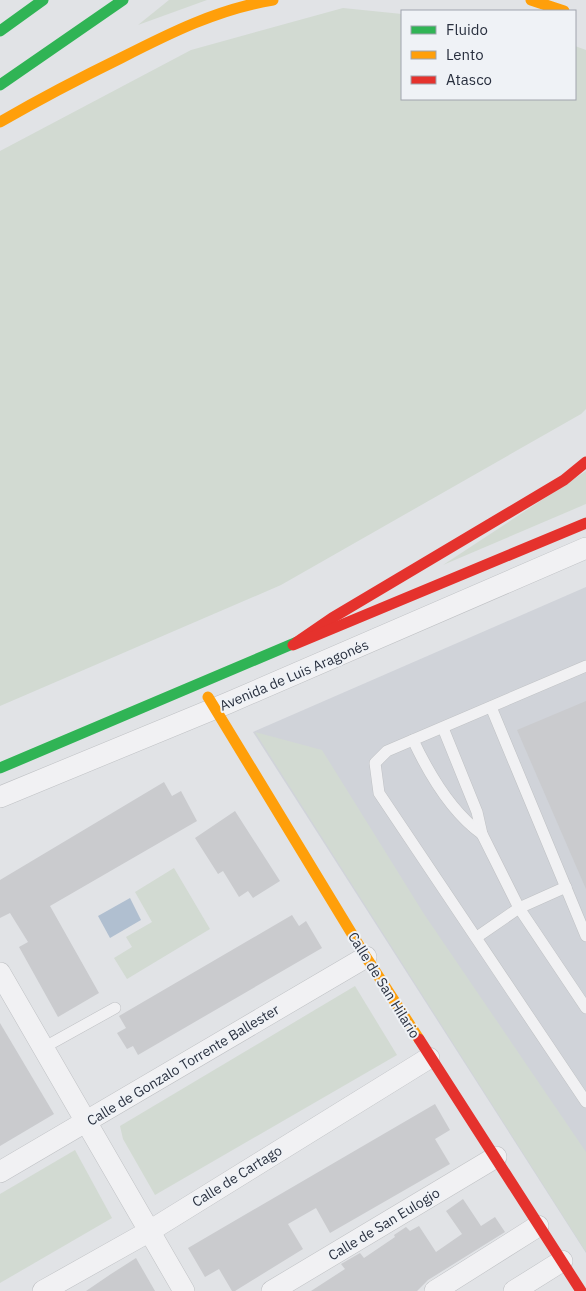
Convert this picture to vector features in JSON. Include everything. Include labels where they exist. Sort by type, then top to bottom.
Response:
[{"type":"main road","points":[[0,31],[43,0]]},
{"type":"main road","points":[[0,85],[42,58],[122,0]]},
{"type":"main road","points":[[0,122],[57,90],[179,29],[255,2],[273,0]]},
{"type":"main road","points":[[531,0],[561,10]]},
{"type":"main road","points":[[293,646],[332,618],[564,480],[586,462]]},
{"type":"main road","points":[[293,646],[586,523]]},
{"type":"main road","name":"Avenida de Luis Aragonés","points":[[0,768],[293,646]]},
{"type":"main road","name":"Calle de San Hilario","points":[[211,703],[429,1058],[496,1157],[538,1226],[582,1291]]},
{"type":"street","name":"Avenida de Luis Aragonés","points":[[0,796],[211,703],[586,548]]},
{"type":"street","points":[[183,691],[211,703],[220,675]]},
{"type":"street","name":"Calle de Gonzalo Torrente Ballester","points":[[0,1172],[366,957]]},
{"type":"street","points":[[0,973],[148,1232],[184,1291]]},
{"type":"street","name":"Calle de Cartago","points":[[52,1289],[148,1232],[429,1058]]},
{"type":"street","name":"Calle de San Eulogio","points":[[272,1291],[496,1157]]},
{"type":"street","points":[[435,1291],[538,1226]]},
{"type":"street","points":[[514,1291],[562,1261]]},
{"type":"lane","points":[[586,666],[388,751],[376,763],[379,793],[586,1102]]},
{"type":"lane","points":[[491,707],[586,936]]},
{"type":"lane","points":[[442,728],[477,812],[482,834],[519,908],[586,1008]]},
{"type":"lane","points":[[413,740],[424,762],[464,821],[482,834]]},
{"type":"lane","points":[[477,937],[519,908],[566,887]]},
{"type":"lane","points":[[43,1048],[115,1008]]},
{"type":"shaded area","points":[[169,0],[207,0],[138,25]]},
{"type":"shaded area","points":[[343,8],[401,14],[401,100],[576,100],[576,46],[586,50],[586,409],[581,414],[281,585],[0,706],[0,151],[191,50]]},
{"type":"shaded area","points":[[586,471],[586,504],[443,565]]},
{"type":"shaded area","points":[[586,587],[586,1253],[253,732]]},
{"type":"shaded area","points":[[255,732],[322,750],[424,914],[586,1152],[586,1252]]},
{"type":"shaded area","points":[[174,868],[210,929],[127,979],[114,958],[132,947],[126,937],[152,922],[135,892]]},
{"type":"shaded area","points":[[355,986],[397,1055],[155,1195],[123,1139],[120,1126]]},
{"type":"shaded area","points":[[75,1150],[112,1218],[0,1283],[0,1194]]},
{"type":"water","points":[[130,898],[141,920],[110,938],[98,916]]},
{"type":"building","points":[[586,701],[586,889],[517,730]]},
{"type":"building","points":[[164,782],[172,796],[181,791],[197,821],[50,906],[99,993],[58,1017],[19,947],[28,942],[10,913],[0,918],[0,880]]},
{"type":"building","points":[[235,811],[280,881],[253,898],[248,891],[239,897],[223,871],[218,874],[195,838]]},
{"type":"building","points":[[292,915],[299,926],[306,921],[322,948],[138,1055],[133,1046],[127,1049],[117,1033],[126,1028],[119,1016]]},
{"type":"building","points":[[0,1023],[54,1114],[0,1146]]},
{"type":"building","points":[[435,1104],[450,1130],[435,1139],[450,1164],[330,1233],[316,1208],[288,1224],[303,1249],[235,1291],[232,1291],[219,1269],[205,1277],[188,1248]]},
{"type":"building","points":[[463,1199],[481,1226],[495,1217],[505,1232],[428,1280],[417,1291],[311,1291],[345,1269],[341,1264],[360,1253],[364,1258],[395,1237],[394,1235],[406,1227],[410,1231],[419,1226],[436,1252],[462,1234],[446,1211]]},
{"type":"building","points":[[136,1258],[155,1291],[86,1291],[111,1274]]},
{"type":"traffic: fast","points":[[0,31],[43,0]]},
{"type":"traffic: fast","points":[[0,85],[123,0]]},
{"type":"traffic: fast","points":[[0,768],[297,642]]},
{"type":"traffic: slow","points":[[0,122],[75,81],[176,31],[233,9],[273,0]]},
{"type":"traffic: slow","points":[[531,0],[561,10]]},
{"type":"traffic: slow","points":[[208,697],[366,957],[419,1039]]},
{"type":"traffic: jam","points":[[297,642],[332,618],[564,480],[586,462]]},
{"type":"traffic: jam","points":[[293,645],[586,523]]},
{"type":"traffic: jam","points":[[419,1039],[581,1291]]}]
